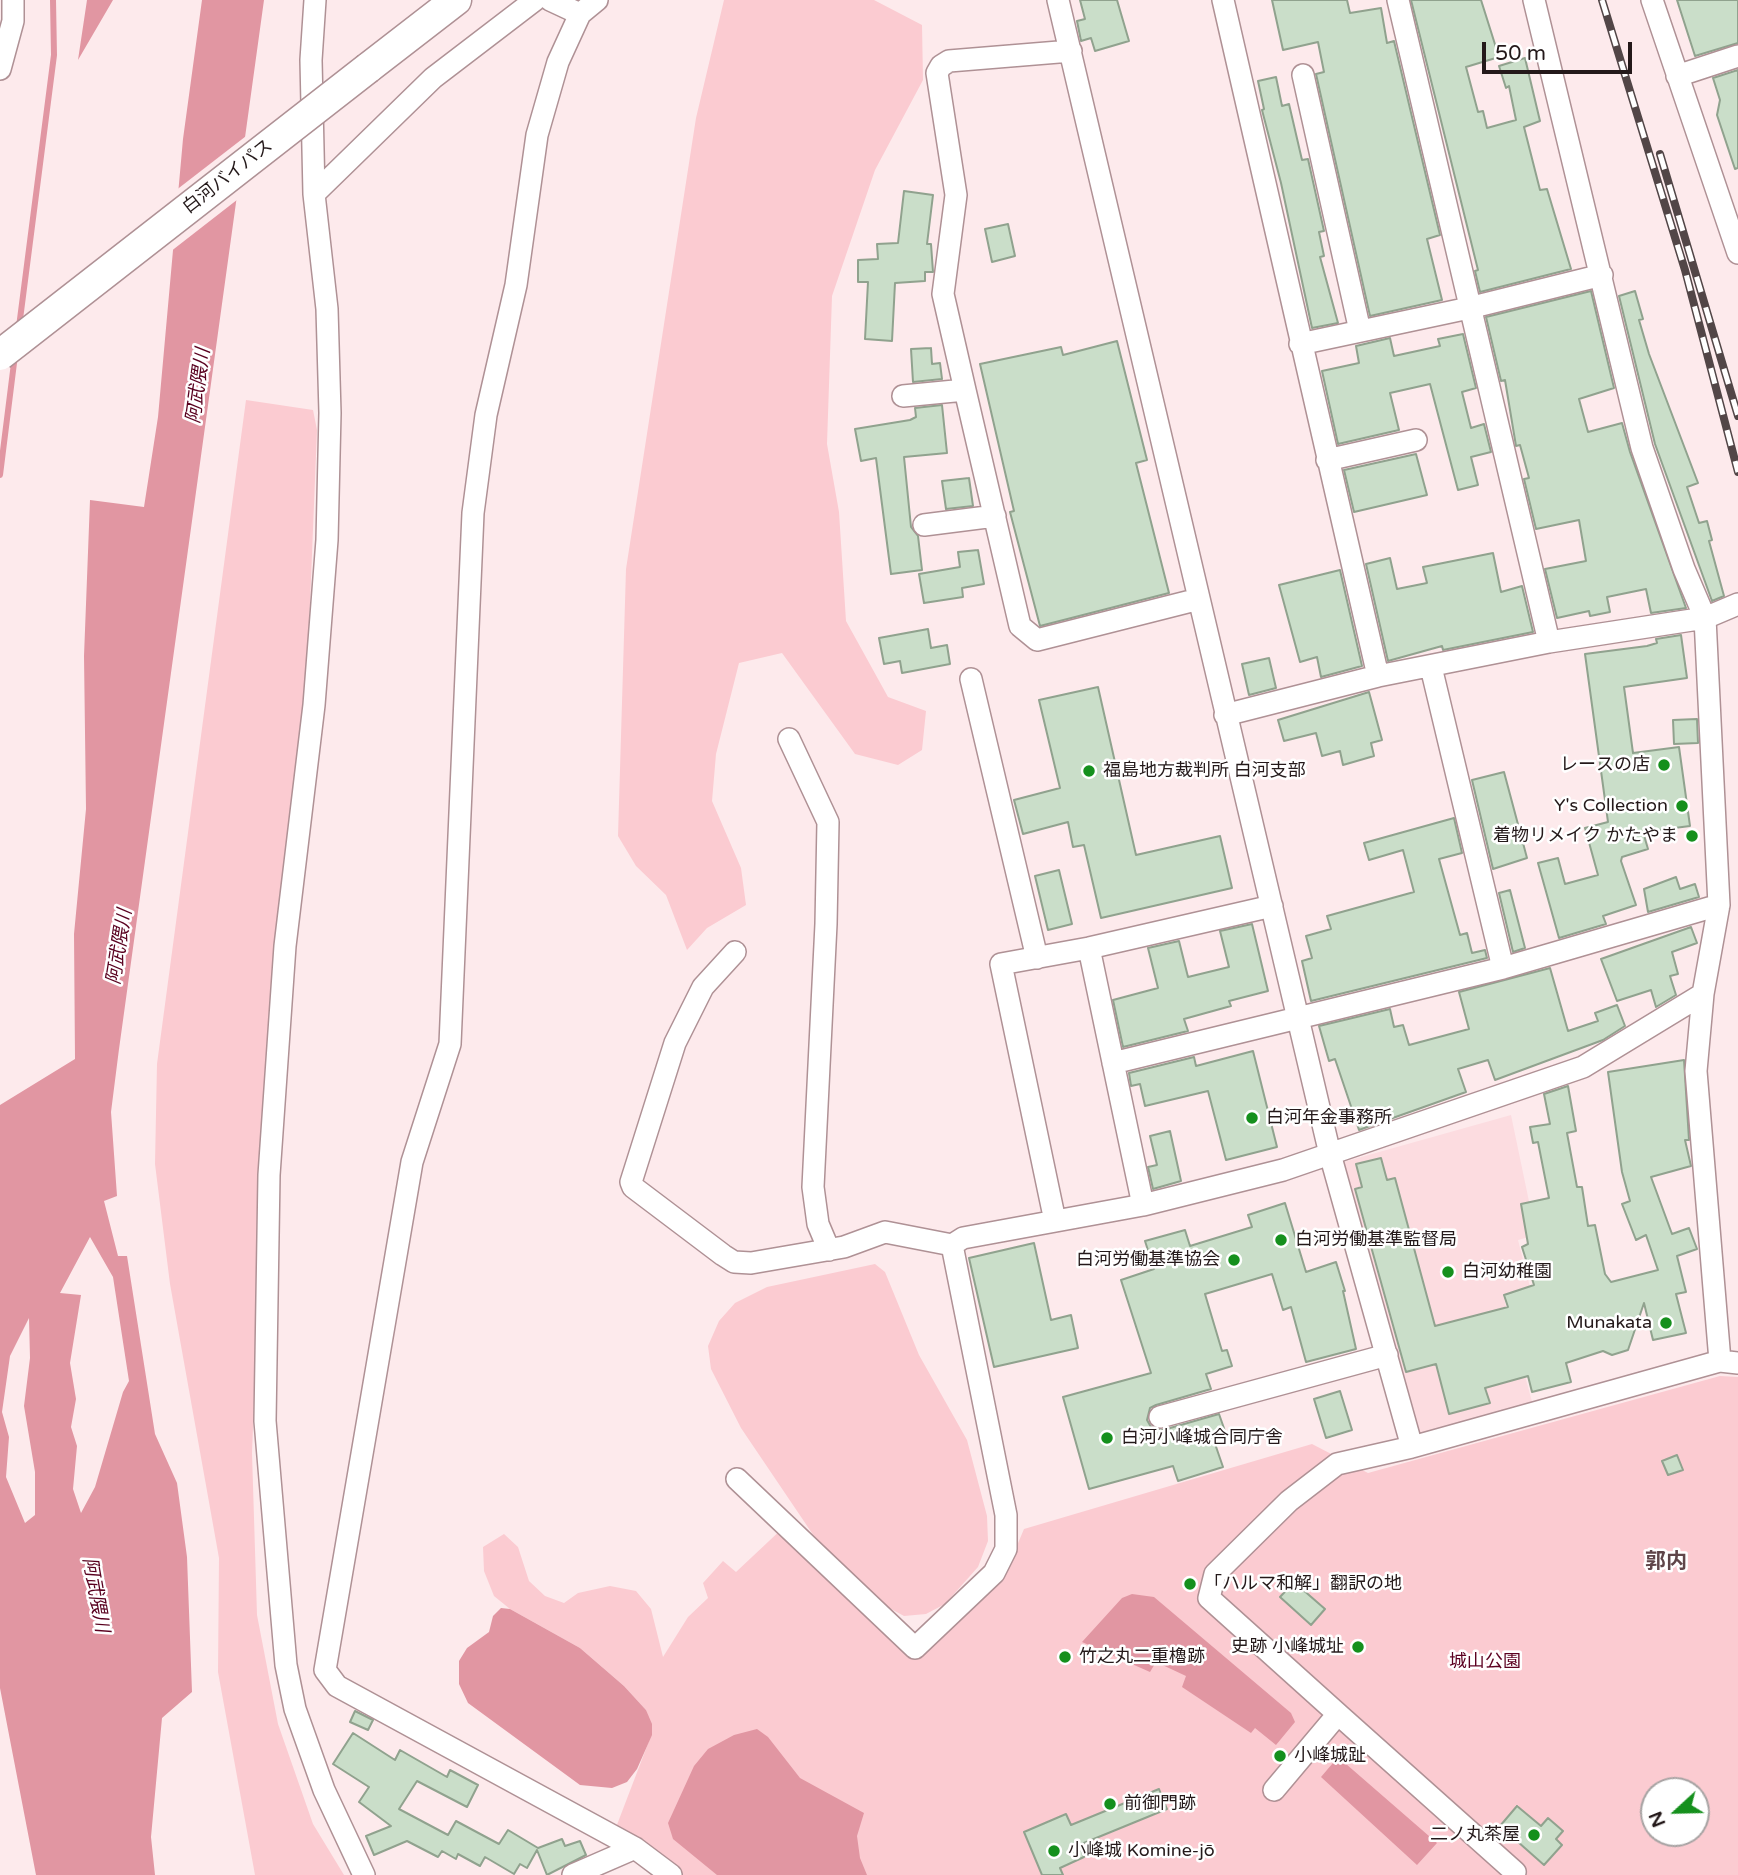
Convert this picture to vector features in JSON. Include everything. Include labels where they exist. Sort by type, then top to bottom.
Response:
[{"type":"highway","name":"白河バイパス","points":[[0,355],[456,0]]},
{"type":"street","points":[[0,69],[13,21],[13,0]]},
{"type":"street","points":[[315,0],[311,60],[314,194],[328,322],[330,413],[327,540],[314,705],[285,946],[269,1174],[265,1421],[286,1665],[295,1709],[324,1790],[364,1875]]},
{"type":"street","points":[[314,194],[433,78],[535,0]]},
{"type":"street","points":[[550,0],[580,14]]},
{"type":"street","points":[[597,0],[580,14],[558,62],[537,135],[516,285],[486,415],[473,513],[450,1044],[412,1162],[325,1670],[337,1686],[635,1848],[671,1875]]},
{"type":"street","points":[[1058,0],[1331,1154],[1412,1447]]},
{"type":"street","points":[[1223,0],[1378,676]]},
{"type":"street","points":[[1398,0],[1549,642]]},
{"type":"street","points":[[1514,1875],[1516,1872],[1209,1598],[1215,1574],[1289,1501],[1337,1464],[1412,1447],[1729,1362],[1696,1071],[1703,994],[1719,905],[1705,618],[1684,569],[1642,448],[1534,0]]},
{"type":"street","points":[[1652,0],[1738,253]]},
{"type":"street","points":[[1071,51],[949,61],[940,66],[937,73],[956,195],[943,294],[1020,626],[1037,640],[1199,599]]},
{"type":"street","points":[[1677,76],[1738,56]]},
{"type":"street","points":[[1303,75],[1360,331]]},
{"type":"street","points":[[1300,344],[1469,308],[1602,275]]},
{"type":"street","points":[[903,396],[965,390]]},
{"type":"street","points":[[1327,460],[1416,440]]},
{"type":"street","points":[[924,525],[995,516]]},
{"type":"street","points":[[1225,715],[1378,676],[1549,642],[1705,618],[1738,604]]},
{"type":"street","points":[[1431,667],[1503,968]]},
{"type":"street","points":[[971,679],[1037,958]]},
{"type":"street","points":[[789,739],[828,822],[826,924],[813,1187],[818,1224],[828,1250]]},
{"type":"street","points":[[1113,1063],[1503,968],[1719,905]]},
{"type":"street","points":[[1055,1221],[1001,964],[1089,948],[1272,906]]},
{"type":"street","points":[[1089,948],[1143,1205]]},
{"type":"street","points":[[735,952],[703,987],[675,1043],[631,1182],[633,1187],[734,1262],[751,1263],[828,1250],[885,1232],[952,1245],[963,1238],[1143,1205],[1283,1170],[1583,1067],[1703,994]]},
{"type":"street","points":[[737,1479],[915,1648],[994,1573],[1006,1549],[1006,1515],[952,1245]]},
{"type":"street","points":[[1160,1417],[1387,1355]]},
{"type":"street","points":[[1274,1790],[1338,1714]]},
{"type":"street","points":[[573,1875],[635,1848]]},
{"type":"shaded area","name":"白河幼稚園","points":[[1511,1115],[1536,1235],[1518,1240],[1530,1287],[1503,1295],[1534,1409],[1416,1441],[1340,1163]]},
{"type":"green space","points":[[724,0],[874,0],[922,25],[923,80],[875,170],[832,296],[827,444],[839,512],[846,621],[888,697],[926,711],[922,750],[898,765],[855,754],[782,653],[739,663],[716,754],[712,801],[741,868],[746,905],[707,928],[687,950],[666,895],[636,866],[618,836],[626,569],[696,118]]},
{"type":"green space","points":[[246,400],[313,410],[317,430],[306,703],[267,1070],[252,1453],[257,1615],[278,1724],[313,1824],[344,1875],[255,1875],[218,1672],[219,1558],[170,1284],[155,1164],[157,1064]]},
{"type":"green space","points":[[875,1264],[885,1272],[919,1355],[967,1440],[987,1516],[988,1541],[978,1567],[945,1604],[926,1614],[904,1616],[880,1603],[820,1545],[741,1428],[711,1369],[708,1346],[719,1321],[735,1303],[767,1287]]},
{"type":"green space","name":"城山公園","points":[[1720,1376],[1738,1377],[1738,1875],[682,1875],[642,1844],[615,1830],[649,1741],[646,1710],[624,1686],[580,1648],[510,1609],[494,1596],[484,1571],[483,1547],[504,1534],[518,1547],[529,1581],[545,1596],[564,1603],[578,1593],[610,1586],[636,1591],[651,1609],[663,1657],[688,1617],[708,1598],[703,1583],[723,1561],[736,1572],[785,1526],[917,1654],[1013,1555],[1024,1529],[1312,1444],[1368,1473]]},
{"type":"water","points":[[87,0],[113,0],[78,60]]},
{"type":"water","name":"阿武隈川","points":[[202,0],[264,0],[111,1112],[117,1196],[104,1201],[118,1256],[127,1256],[155,1434],[177,1483],[187,1557],[192,1692],[162,1718],[151,1837],[155,1875],[36,1875],[0,1688],[0,1105],[75,1059],[74,934],[86,809],[84,656],[90,500],[144,507],[158,417],[183,139]],"holes":[[[90,1237],[113,1277],[129,1381],[123,1392],[95,1487],[81,1513],[73,1489],[77,1446],[71,1427],[76,1399],[70,1363],[81,1295],[60,1293]],[[29,1318],[30,1358],[24,1406],[35,1472],[35,1515],[25,1523],[6,1477],[9,1437],[2,1412],[10,1356]]]},
{"type":"water","points":[[1132,1594],[1154,1597],[1291,1713],[1295,1722],[1276,1745],[1255,1728],[1251,1733],[1182,1687],[1186,1676],[1156,1662],[1150,1672],[1082,1642],[1122,1598]]},
{"type":"water","points":[[501,1608],[510,1609],[580,1648],[624,1686],[646,1710],[652,1724],[652,1735],[637,1769],[627,1782],[612,1788],[580,1785],[468,1703],[459,1684],[459,1661],[467,1648],[489,1632],[493,1616]]},
{"type":"water","points":[[757,1729],[768,1737],[800,1778],[864,1813],[857,1836],[860,1858],[867,1875],[717,1875],[673,1839],[668,1823],[694,1766],[708,1749],[734,1735]]},
{"type":"water","points":[[1338,1757],[1437,1843],[1417,1865],[1321,1777]]},
{"type":"pier","points":[[250,133],[242,196],[170,252],[175,191]]},
{"type":"building","points":[[1080,0],[1117,0],[1129,41],[1095,51],[1091,38],[1081,41],[1077,21],[1085,19]]},
{"type":"building","points":[[1272,0],[1347,0],[1350,13],[1381,8],[1387,43],[1394,41],[1440,235],[1427,239],[1442,300],[1370,316],[1316,74],[1324,72],[1318,42],[1283,50]]},
{"type":"building","points":[[1411,0],[1481,0],[1499,57],[1466,67],[1478,112],[1483,111],[1487,128],[1516,120],[1509,86],[1506,88],[1499,66],[1525,58],[1540,121],[1524,127],[1540,190],[1547,189],[1571,269],[1480,292],[1475,271],[1478,270]]},
{"type":"building","points":[[1677,0],[1738,0],[1738,43],[1695,56]]},
{"type":"building","points":[[1738,70],[1738,168],[1735,169],[1717,115],[1720,100],[1713,78]]},
{"type":"building","points":[[1276,77],[1282,106],[1289,104],[1302,160],[1308,159],[1324,231],[1319,232],[1324,256],[1320,257],[1338,323],[1312,328],[1281,183],[1262,110],[1264,109],[1258,81]]},
{"type":"building","points":[[904,191],[933,195],[927,244],[931,244],[933,272],[925,272],[925,281],[895,283],[892,341],[865,339],[868,282],[858,282],[858,260],[878,259],[877,244],[898,243]]},
{"type":"building","points":[[1008,224],[1015,256],[992,262],[985,229]]},
{"type":"building","points":[[1591,291],[1614,388],[1579,399],[1588,432],[1622,423],[1686,608],[1651,613],[1646,589],[1607,597],[1610,612],[1590,616],[1589,611],[1557,618],[1545,569],[1586,561],[1579,520],[1536,529],[1524,479],[1529,478],[1520,445],[1516,446],[1505,380],[1501,381],[1486,317]]},
{"type":"building","points":[[1635,291],[1643,319],[1639,320],[1649,354],[1698,483],[1687,487],[1699,523],[1707,521],[1712,540],[1709,541],[1724,596],[1712,601],[1655,444],[1619,296]]},
{"type":"building","points":[[1463,334],[1476,388],[1462,392],[1471,428],[1484,424],[1491,452],[1471,457],[1478,485],[1458,490],[1430,384],[1390,393],[1399,430],[1338,444],[1322,371],[1359,363],[1356,346],[1390,338],[1394,356],[1440,346],[1438,339]]},
{"type":"building","points":[[1117,341],[1147,460],[1136,463],[1169,593],[1040,626],[1010,512],[1014,511],[980,364],[1061,347],[1063,355]]},
{"type":"building","points":[[931,348],[932,364],[940,363],[942,379],[913,382],[911,349]]},
{"type":"building","points":[[942,405],[947,453],[904,457],[911,527],[918,536],[922,570],[891,574],[876,458],[861,461],[855,429],[910,420],[916,417],[915,408]]},
{"type":"building","points":[[1416,454],[1427,495],[1354,512],[1344,470]]},
{"type":"building","points":[[969,478],[973,506],[946,509],[942,481]]},
{"type":"building","points":[[978,550],[984,584],[962,588],[963,597],[924,603],[919,574],[960,567],[958,552]]},
{"type":"building","points":[[1493,553],[1501,592],[1522,586],[1533,632],[1443,650],[1442,646],[1388,661],[1366,564],[1390,558],[1397,589],[1427,583],[1423,567]]},
{"type":"building","points":[[1340,570],[1362,666],[1321,677],[1317,657],[1300,662],[1279,585]]},
{"type":"building","points":[[928,629],[931,648],[947,645],[950,664],[902,673],[900,661],[884,664],[879,638]]},
{"type":"building","points":[[1681,635],[1687,678],[1624,687],[1633,753],[1679,747],[1690,826],[1643,832],[1648,849],[1622,857],[1621,861],[1636,905],[1603,916],[1606,924],[1559,938],[1538,863],[1558,858],[1565,884],[1598,875],[1585,828],[1608,822],[1585,654],[1647,646],[1657,643],[1656,639]]},
{"type":"building","points":[[1269,658],[1276,688],[1249,695],[1242,664]]},
{"type":"building","points":[[1098,687],[1136,855],[1220,836],[1232,888],[1101,918],[1084,845],[1073,847],[1068,822],[1023,834],[1014,800],[1060,788],[1039,700]]},
{"type":"building","points":[[1369,692],[1382,740],[1371,743],[1374,756],[1343,765],[1340,751],[1322,756],[1316,733],[1284,741],[1278,720]]},
{"type":"building","points":[[1697,719],[1698,743],[1674,744],[1673,720]]},
{"type":"building","points":[[1504,772],[1527,858],[1493,869],[1472,780]]},
{"type":"building","points":[[1454,818],[1462,853],[1439,859],[1460,935],[1467,933],[1472,953],[1485,950],[1487,958],[1311,1001],[1302,961],[1312,958],[1306,936],[1331,929],[1327,916],[1414,892],[1403,850],[1369,860],[1364,843]]},
{"type":"building","points":[[1059,870],[1072,924],[1048,930],[1035,876]]},
{"type":"building","points":[[1676,877],[1680,889],[1695,884],[1699,897],[1648,912],[1644,889]]},
{"type":"building","points":[[1510,890],[1525,948],[1513,952],[1499,893]]},
{"type":"building","points":[[1252,924],[1268,991],[1229,1001],[1231,1006],[1184,1019],[1188,1031],[1123,1047],[1113,1000],[1158,988],[1148,948],[1179,941],[1188,977],[1229,967],[1220,931]]},
{"type":"building","points":[[1691,927],[1697,943],[1672,952],[1678,974],[1670,976],[1676,995],[1656,1007],[1651,990],[1617,1001],[1601,959]]},
{"type":"building","points":[[1550,968],[1568,1031],[1598,1021],[1595,1013],[1617,1005],[1625,1026],[1603,1040],[1495,1080],[1488,1060],[1458,1069],[1466,1092],[1359,1130],[1335,1059],[1329,1061],[1319,1026],[1390,1009],[1394,1027],[1403,1025],[1409,1045],[1469,1029],[1459,992]]},
{"type":"building","points":[[1253,1051],[1277,1147],[1226,1160],[1208,1091],[1145,1106],[1140,1084],[1131,1086],[1129,1073],[1194,1057],[1196,1066]]},
{"type":"building","points":[[1684,1060],[1689,1140],[1685,1140],[1691,1166],[1651,1177],[1672,1234],[1689,1228],[1697,1249],[1677,1256],[1686,1292],[1676,1294],[1686,1333],[1653,1340],[1644,1303],[1628,1350],[1612,1355],[1603,1351],[1566,1363],[1571,1382],[1532,1392],[1528,1376],[1485,1388],[1490,1403],[1449,1414],[1436,1364],[1406,1372],[1355,1189],[1362,1187],[1356,1164],[1381,1158],[1387,1180],[1395,1178],[1435,1326],[1508,1307],[1504,1295],[1534,1285],[1522,1247],[1528,1244],[1521,1204],[1549,1198],[1538,1142],[1533,1143],[1530,1127],[1550,1124],[1544,1094],[1568,1086],[1576,1131],[1567,1133],[1577,1187],[1582,1187],[1588,1226],[1595,1225],[1605,1274],[1611,1282],[1658,1270],[1646,1235],[1636,1240],[1622,1204],[1630,1201],[1622,1172],[1608,1072]]},
{"type":"building","points":[[1170,1131],[1181,1181],[1153,1189],[1148,1167],[1157,1165],[1150,1136]]},
{"type":"building","points":[[1285,1203],[1306,1272],[1336,1262],[1345,1291],[1356,1349],[1306,1362],[1291,1307],[1283,1310],[1272,1274],[1205,1294],[1222,1351],[1227,1350],[1232,1366],[1206,1374],[1211,1389],[1150,1408],[1147,1420],[1151,1427],[1163,1430],[1219,1414],[1226,1434],[1213,1438],[1223,1467],[1178,1481],[1173,1466],[1089,1489],[1063,1397],[1151,1373],[1121,1280],[1154,1269],[1145,1241],[1185,1230],[1190,1246],[1252,1227],[1248,1215]]},
{"type":"building","points":[[1034,1243],[1051,1320],[1071,1315],[1078,1348],[994,1367],[969,1258]]},
{"type":"building","points":[[1340,1391],[1352,1430],[1326,1438],[1314,1399]]},
{"type":"building","points":[[1677,1455],[1683,1470],[1668,1475],[1662,1461]]},
{"type":"building","points":[[1294,1582],[1325,1609],[1311,1625],[1280,1597]]},
{"type":"building","points":[[355,1711],[373,1720],[368,1730],[350,1722]]},
{"type":"building","points":[[353,1733],[395,1760],[400,1750],[447,1777],[450,1770],[478,1785],[467,1807],[417,1781],[399,1809],[448,1835],[456,1821],[499,1844],[508,1830],[538,1848],[562,1839],[565,1846],[580,1841],[586,1855],[547,1875],[537,1850],[527,1868],[520,1864],[514,1874],[485,1857],[480,1866],[458,1854],[456,1859],[442,1851],[438,1857],[407,1841],[374,1855],[366,1836],[391,1826],[359,1802],[369,1787],[333,1764]]},
{"type":"building","points":[[1159,1789],[1167,1809],[1079,1845],[1084,1857],[1060,1868],[1063,1875],[1042,1875],[1024,1832],[1066,1814],[1071,1825]]},
{"type":"building","points":[[1517,1806],[1541,1826],[1548,1818],[1563,1831],[1556,1839],[1562,1845],[1544,1865],[1500,1826]]},
{"type":"waterway","points":[[19,327],[54,55],[53,0]]},
{"type":"waterway","points":[[0,475],[15,355]]},
{"type":"railway","points":[[1602,0],[1685,270],[1738,472]]},
{"type":"railway","points":[[1660,154],[1738,416]]},
{"type":"place","name":"レースの店","points":[[1664,765]]},
{"type":"place","name":"福島地方裁判所 白河支部","points":[[1089,771]]},
{"type":"place","name":"Y's Collection","points":[[1682,806]]},
{"type":"place","name":"着物リメイク かたやま","points":[[1692,836]]},
{"type":"place","name":"白河年金事務所","points":[[1252,1118]]},
{"type":"place","name":"白河労働基準監督局","points":[[1281,1240]]},
{"type":"place","name":"白河労働基準協会","points":[[1234,1260]]},
{"type":"place","name":"白河幼稚園","points":[[1448,1272]]},
{"type":"place","name":"Munakata","points":[[1666,1323]]},
{"type":"place","name":"白河小峰城合同庁舎","points":[[1107,1438]]},
{"type":"place","name":"「ハルマ和解」翻訳の地","points":[[1190,1584]]},
{"type":"place","name":"史跡 小峰城址","points":[[1358,1647]]},
{"type":"place","name":"竹之丸二重櫓跡","points":[[1065,1657]]},
{"type":"place","name":"小峰城趾","points":[[1280,1756]]},
{"type":"place","name":"前御門跡","points":[[1110,1804]]},
{"type":"place","name":"二ノ丸茶屋","points":[[1534,1835]]},
{"type":"place","name":"小峰城 Komine-jō","points":[[1054,1851]]},
{"type":"district","name":"郭内","points":[[1666,1562]]}]
